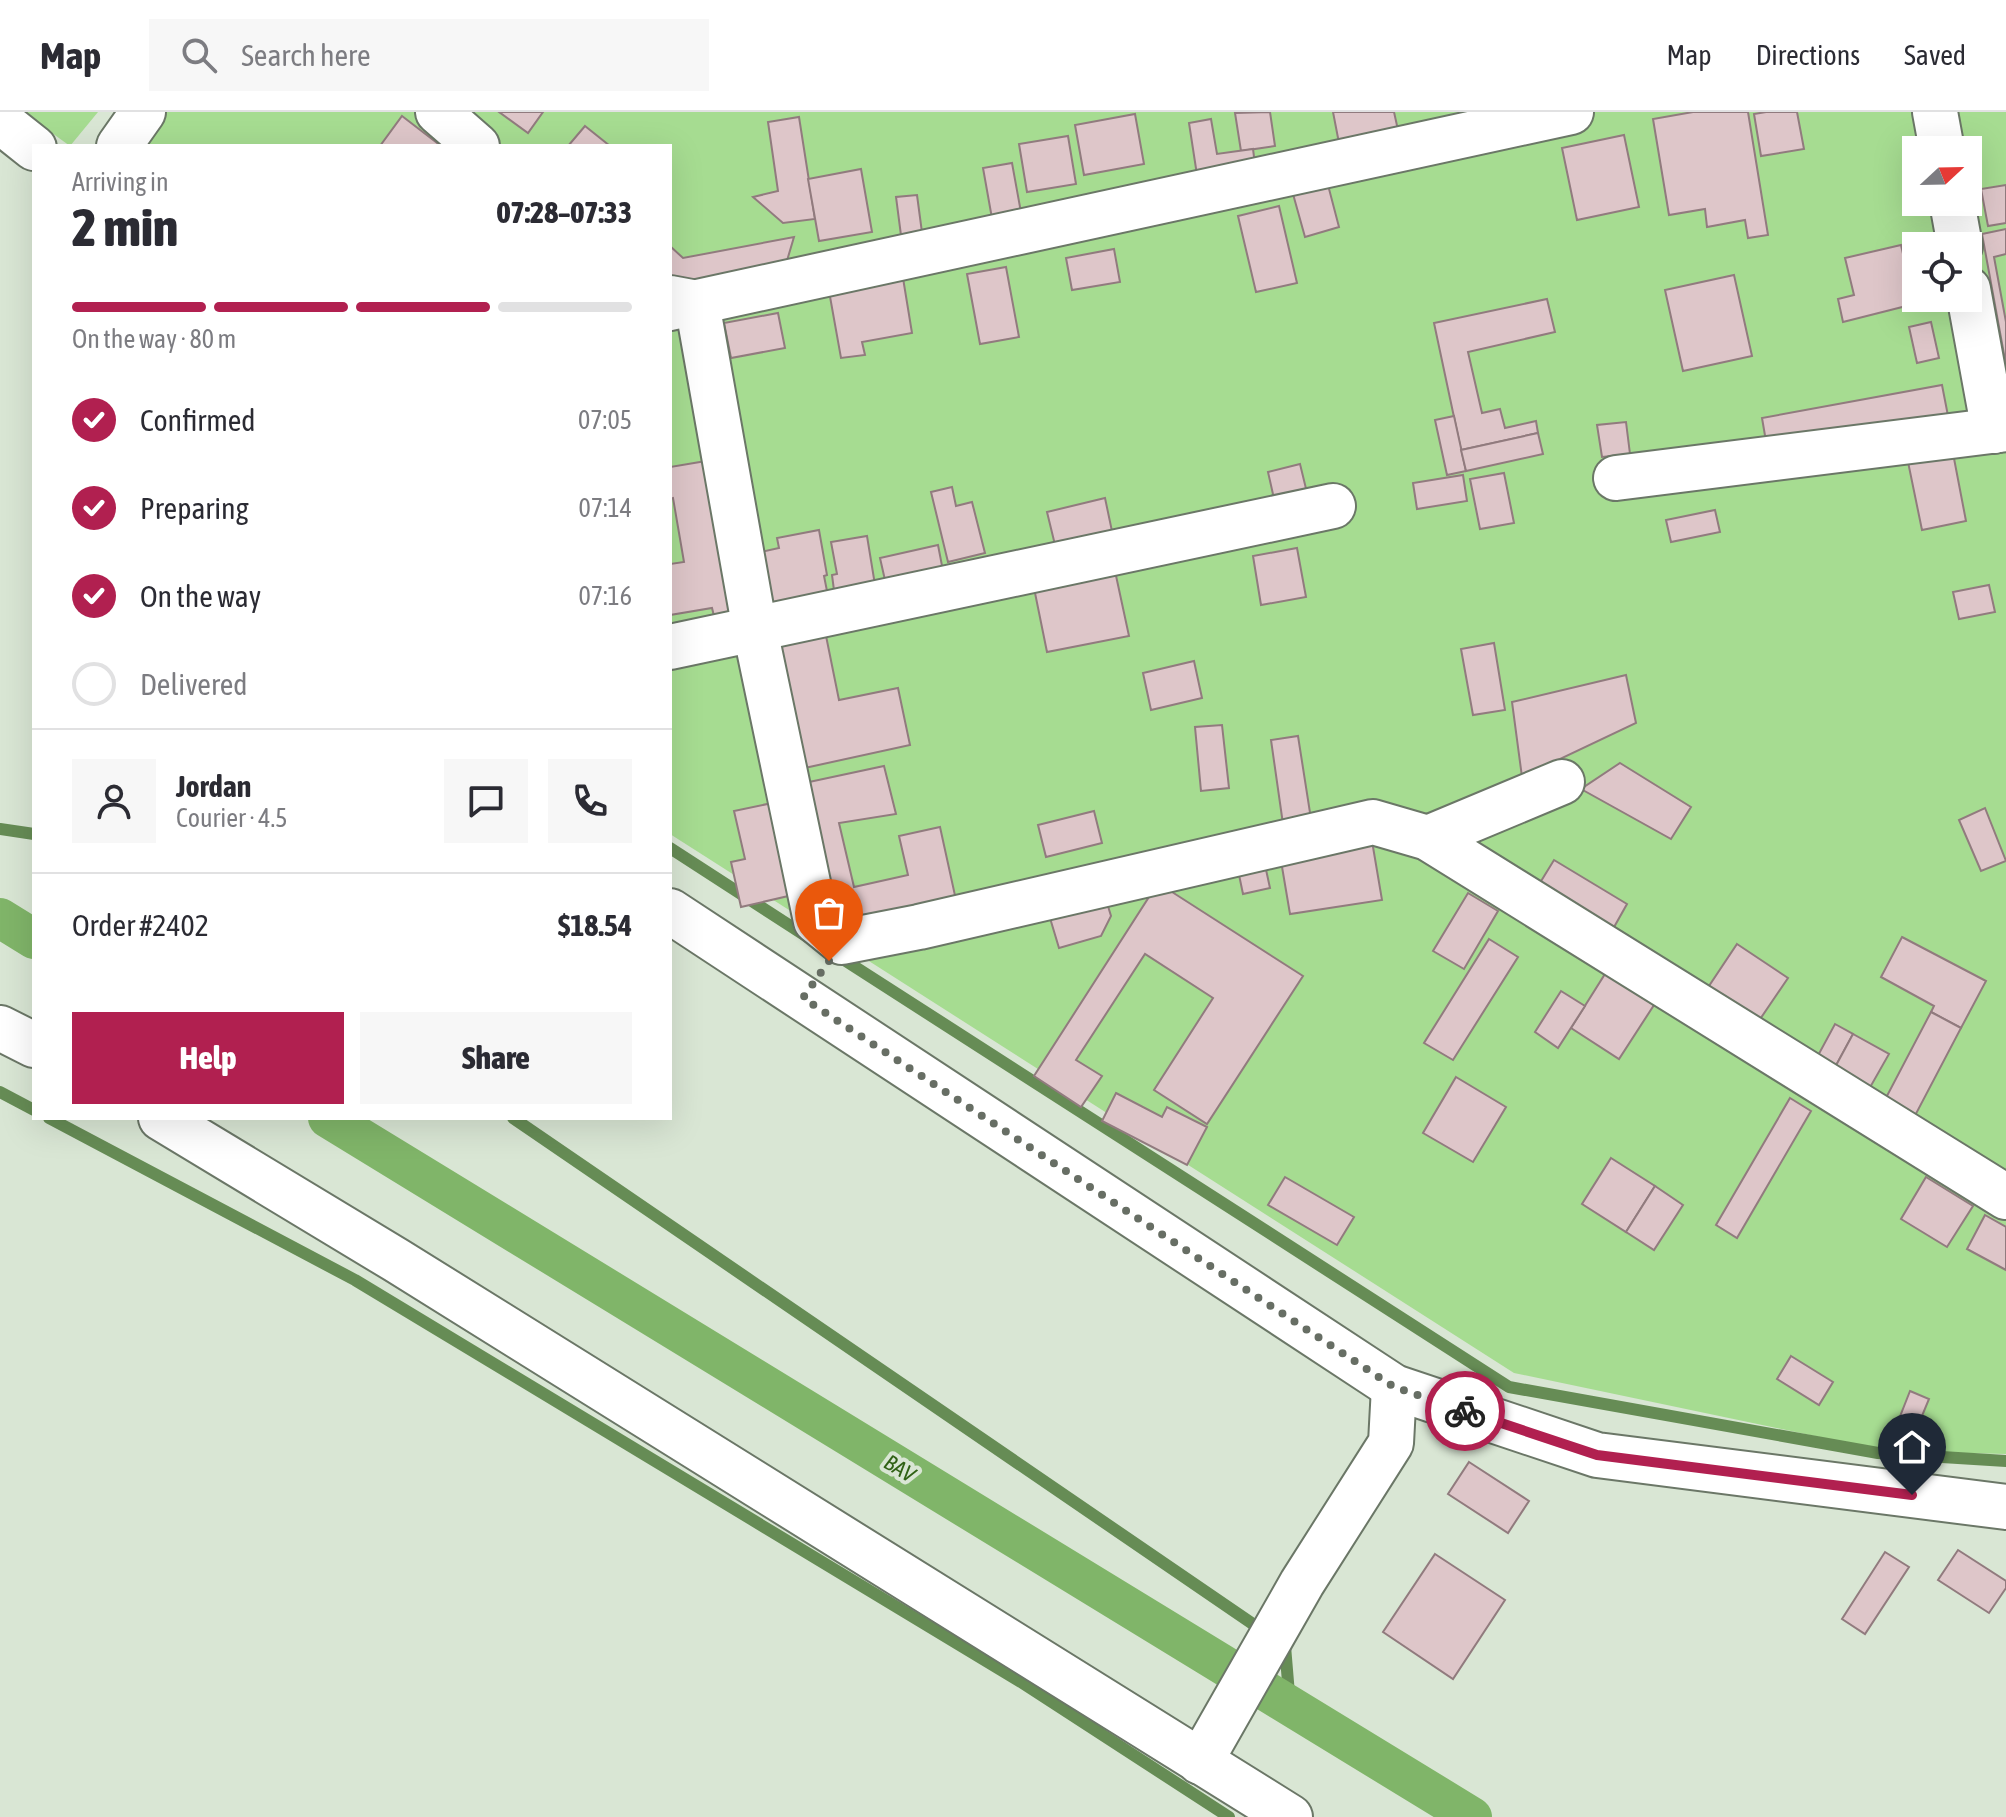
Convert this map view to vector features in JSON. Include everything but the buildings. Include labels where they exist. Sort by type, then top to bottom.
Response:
[{"type":"street","points":[[120,144],[143,112]]},
{"type":"street","points":[[438,112],[475,144]]},
{"type":"street","points":[[842,942],[816,921],[755,630],[679,303],[1571,112]]},
{"type":"street","points":[[1935,112],[1939,136]]},
{"type":"street","points":[[0,121],[32,146]]},
{"type":"street","points":[[1616,478],[2000,430],[1973,312]]},
{"type":"street","points":[[672,647],[1333,506]]},
{"type":"street","points":[[1428,838],[1562,782]]},
{"type":"street","points":[[803,998],[842,942],[935,924],[1373,822],[1428,838],[2006,1197]]},
{"type":"street","points":[[672,912],[1394,1387],[1597,1455],[2006,1507]]},
{"type":"street","points":[[0,1028],[32,1044]]},
{"type":"street","points":[[164,1120],[423,1277],[1290,1817]]},
{"type":"street","points":[[1200,1762],[1280,1622],[1391,1443],[1394,1387]]},
{"type":"green space","points":[[23,112],[98,112],[72,144],[67,144]]},
{"type":"green space","points":[[160,112],[2006,112],[2006,1454],[1886,1451],[1514,1373],[672,835],[672,144],[134,144]]},
{"type":"waterway","points":[[0,829],[32,834]]},
{"type":"waterway","points":[[672,849],[809,938]]},
{"type":"waterway","name":"BAV","points":[[0,918],[32,938]]},
{"type":"waterway","points":[[835,954],[1509,1387],[1878,1453],[2006,1461]]},
{"type":"waterway","points":[[0,1092],[32,1109]]},
{"type":"waterway","points":[[53,1120],[355,1280],[1021,1682],[1229,1817]]},
{"type":"waterway","name":"BAV","points":[[331,1120],[1472,1817]]},
{"type":"waterway","points":[[516,1120],[1266,1633]]},
{"type":"waterway","points":[[1281,1643],[1285,1646],[1290,1706]]},
{"type":"way so far","points":[[829,961],[803,998],[1394,1387],[1465,1411]]},
{"type":"route","points":[[1465,1411],[1597,1455],[1912,1495]]}]
